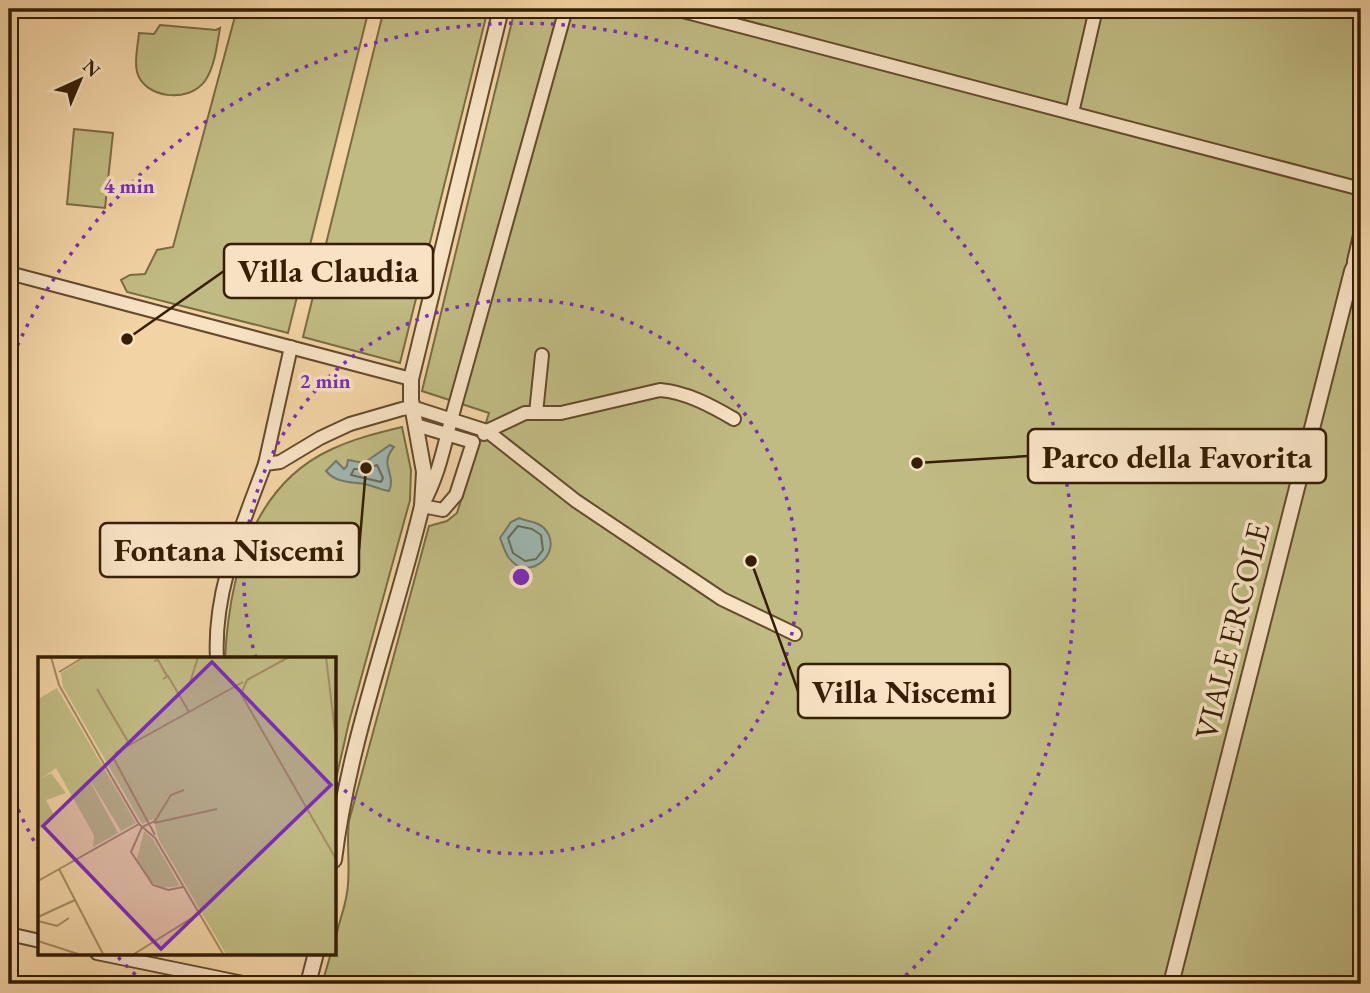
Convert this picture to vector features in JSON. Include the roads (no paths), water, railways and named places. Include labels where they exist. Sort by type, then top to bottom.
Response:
[{"type":"street","points":[[337,819],[422,506],[424,472],[412,407],[411,379],[501,9]]},
{"type":"street","points":[[422,506],[435,482],[566,9]]},
{"type":"street","points":[[675,9],[1361,189]]},
{"type":"street","points":[[1072,113],[1096,9]]},
{"type":"street","points":[[1352,271],[1361,230]]},
{"type":"street","name":"VIALE ERCOLE","points":[[1171,984],[1352,271],[1361,252]]},
{"type":"street","points":[[9,274],[411,379]]},
{"type":"street","points":[[216,657],[217,626],[225,579],[265,464],[291,347]]},
{"type":"street","points":[[536,413],[542,355]]},
{"type":"street","points":[[422,506],[443,510],[456,495],[473,442],[487,431],[525,413],[561,413],[668,390],[710,405],[734,419]]},
{"type":"street","points":[[265,464],[280,462],[350,424],[412,407],[487,431],[576,501],[722,599],[795,634]]},
{"type":"street","points":[[415,425],[473,442]]},
{"type":"street","points":[[9,934],[38,941]]},
{"type":"street","points":[[102,954],[248,984]]},
{"type":"street","points":[[308,984],[316,954]]},
{"type":"water","points":[[390,445],[394,447],[387,464],[391,479],[389,491],[339,480],[326,471],[336,461],[344,469],[348,460],[364,463]]},
{"type":"water","points":[[519,518],[541,526],[550,537],[548,555],[542,562],[526,568],[517,565],[508,556],[500,538],[511,522]]},
{"type":"place","name":"Villa Claudia","points":[[127,339]]},
{"type":"place","name":"Parco della Favorita","points":[[917,463]]},
{"type":"place","name":"Fontana Niscemi","points":[[366,468]]},
{"type":"place","name":"Villa Niscemi","points":[[751,561]]}]
